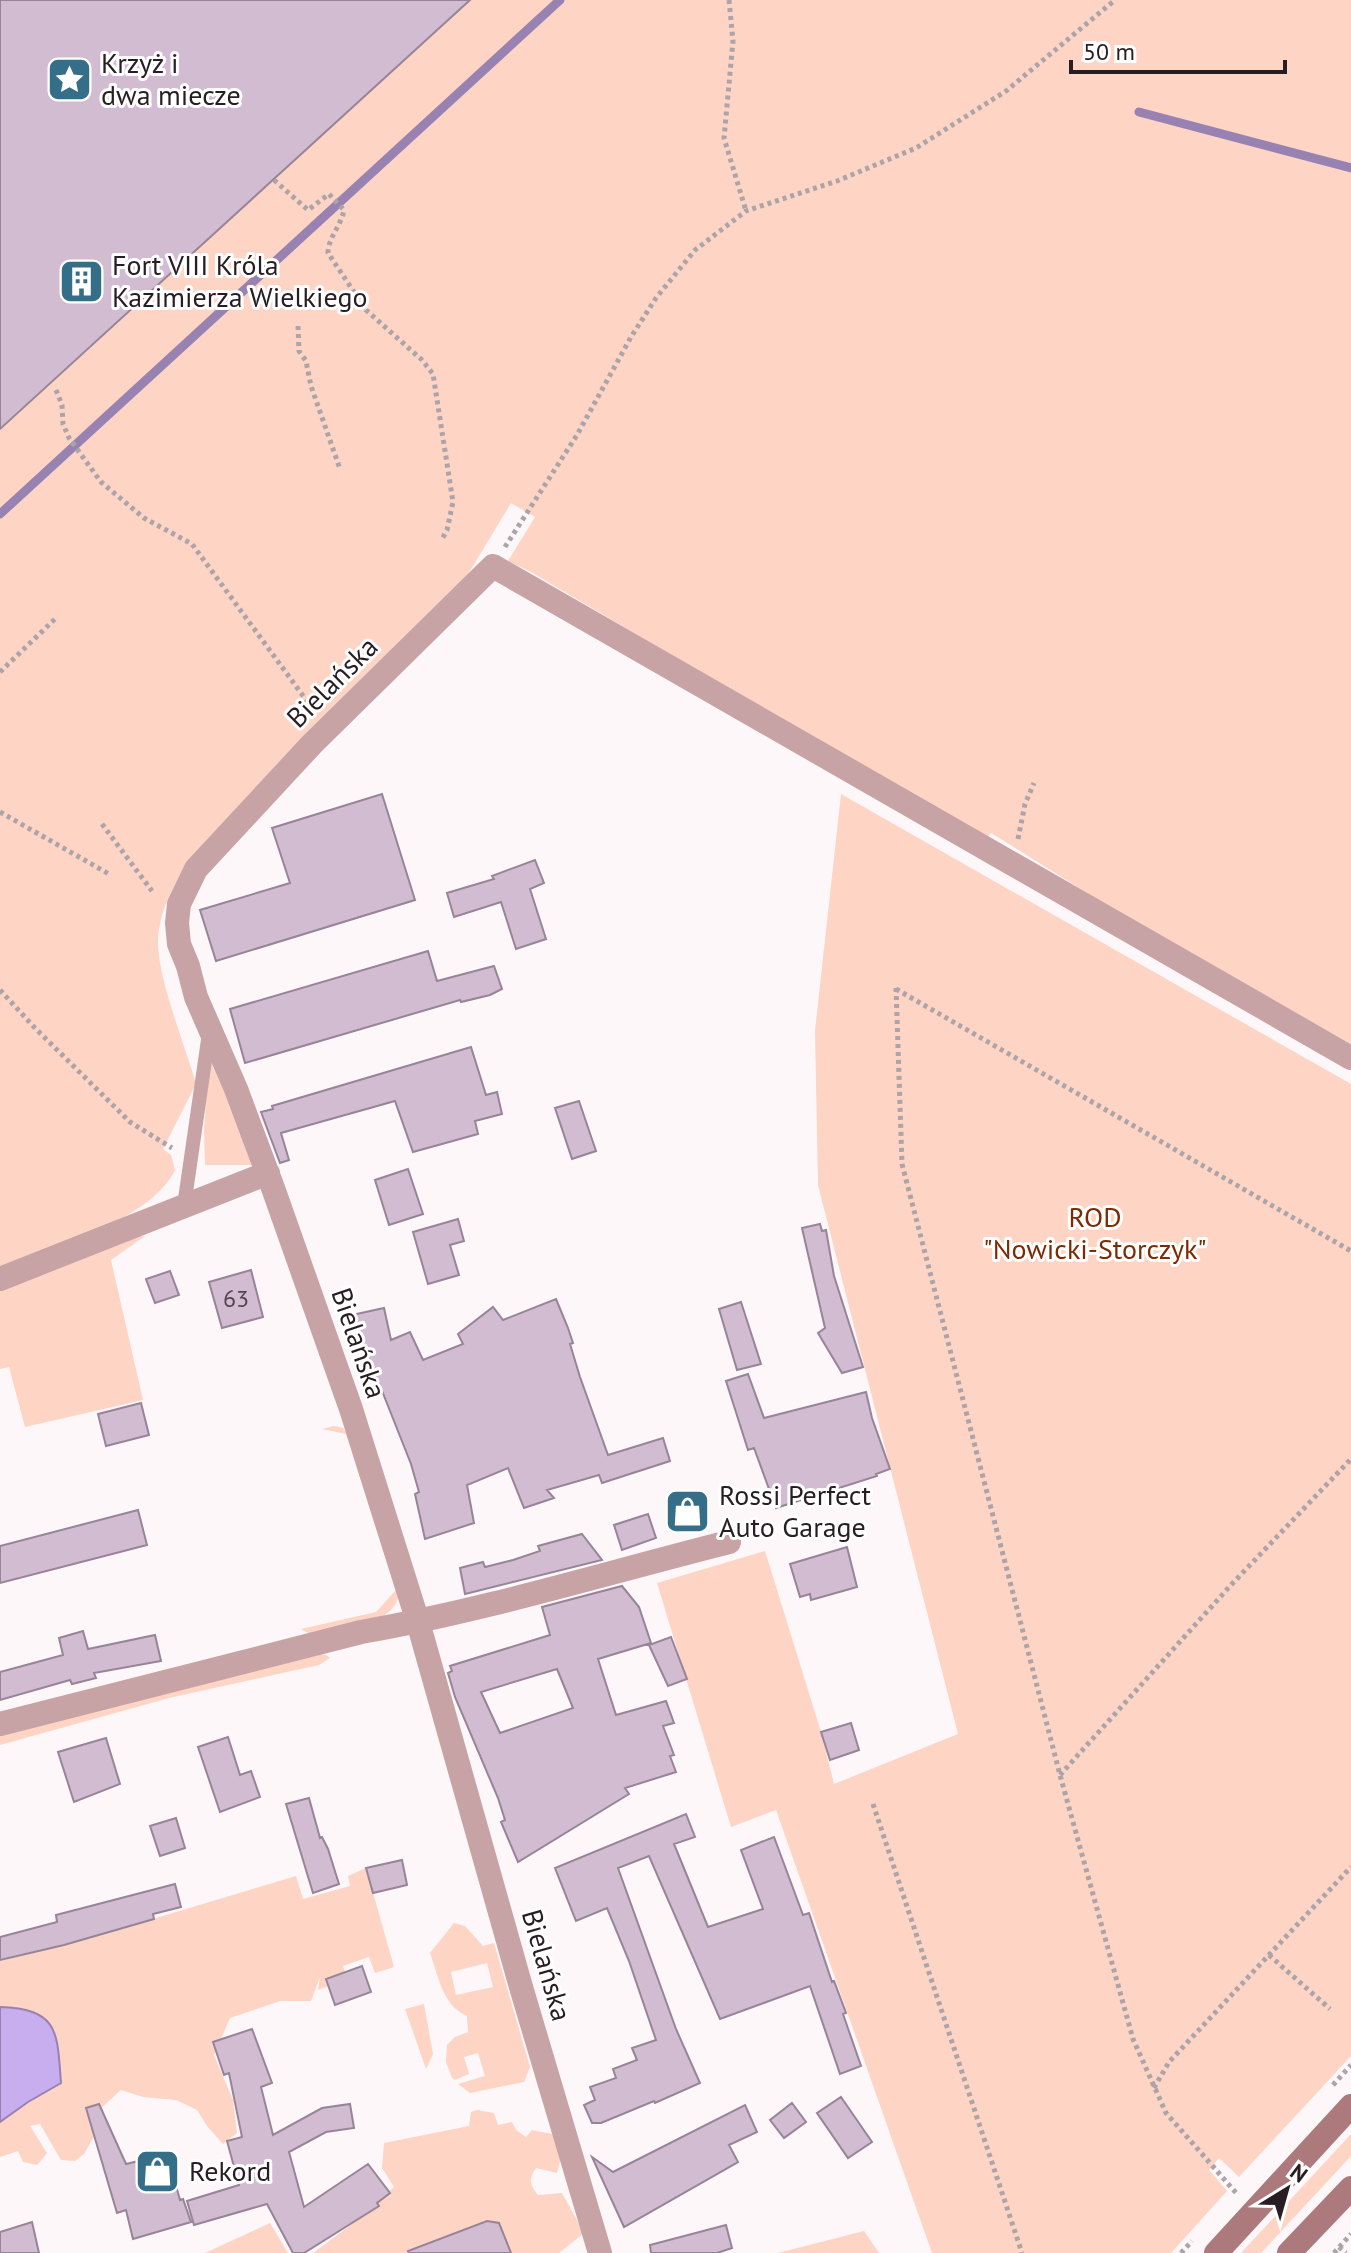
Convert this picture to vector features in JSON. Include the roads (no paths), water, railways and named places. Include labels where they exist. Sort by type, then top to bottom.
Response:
[{"type":"street","name":"Bielańska","points":[[600,2253],[418,1622],[349,1401],[268,1173],[209,1029],[179,944],[179,904],[196,869],[327,729],[493,566],[1351,1058]]},
{"type":"street","points":[[0,1279],[268,1173]]},
{"type":"street","points":[[0,1724],[361,1632],[531,1595],[729,1542]]},
{"type":"street","points":[[1216,2253],[1351,2106]]},
{"type":"street","points":[[1289,2253],[1351,2188]]},
{"type":"lane","points":[[184,1206],[209,1029]]},
{"type":"waterway","points":[[0,514],[560,0]]},
{"type":"waterway","points":[[1139,112],[1351,168]]},
{"type":"place","name":"Krzyż i dwa miecze","points":[[70,79]]},
{"type":"place","name":"Fort VIII Króla Kazimierza Wielkiego","points":[[81,281]]},
{"type":"place","name":"Rossi Perfect Auto Garage","points":[[688,1511]]},
{"type":"place","name":"Rekord","points":[[158,2171]]},
{"type":"park label","name":"ROD \"Nowicki-Storczyk\"","points":[[1095,1233]]}]
